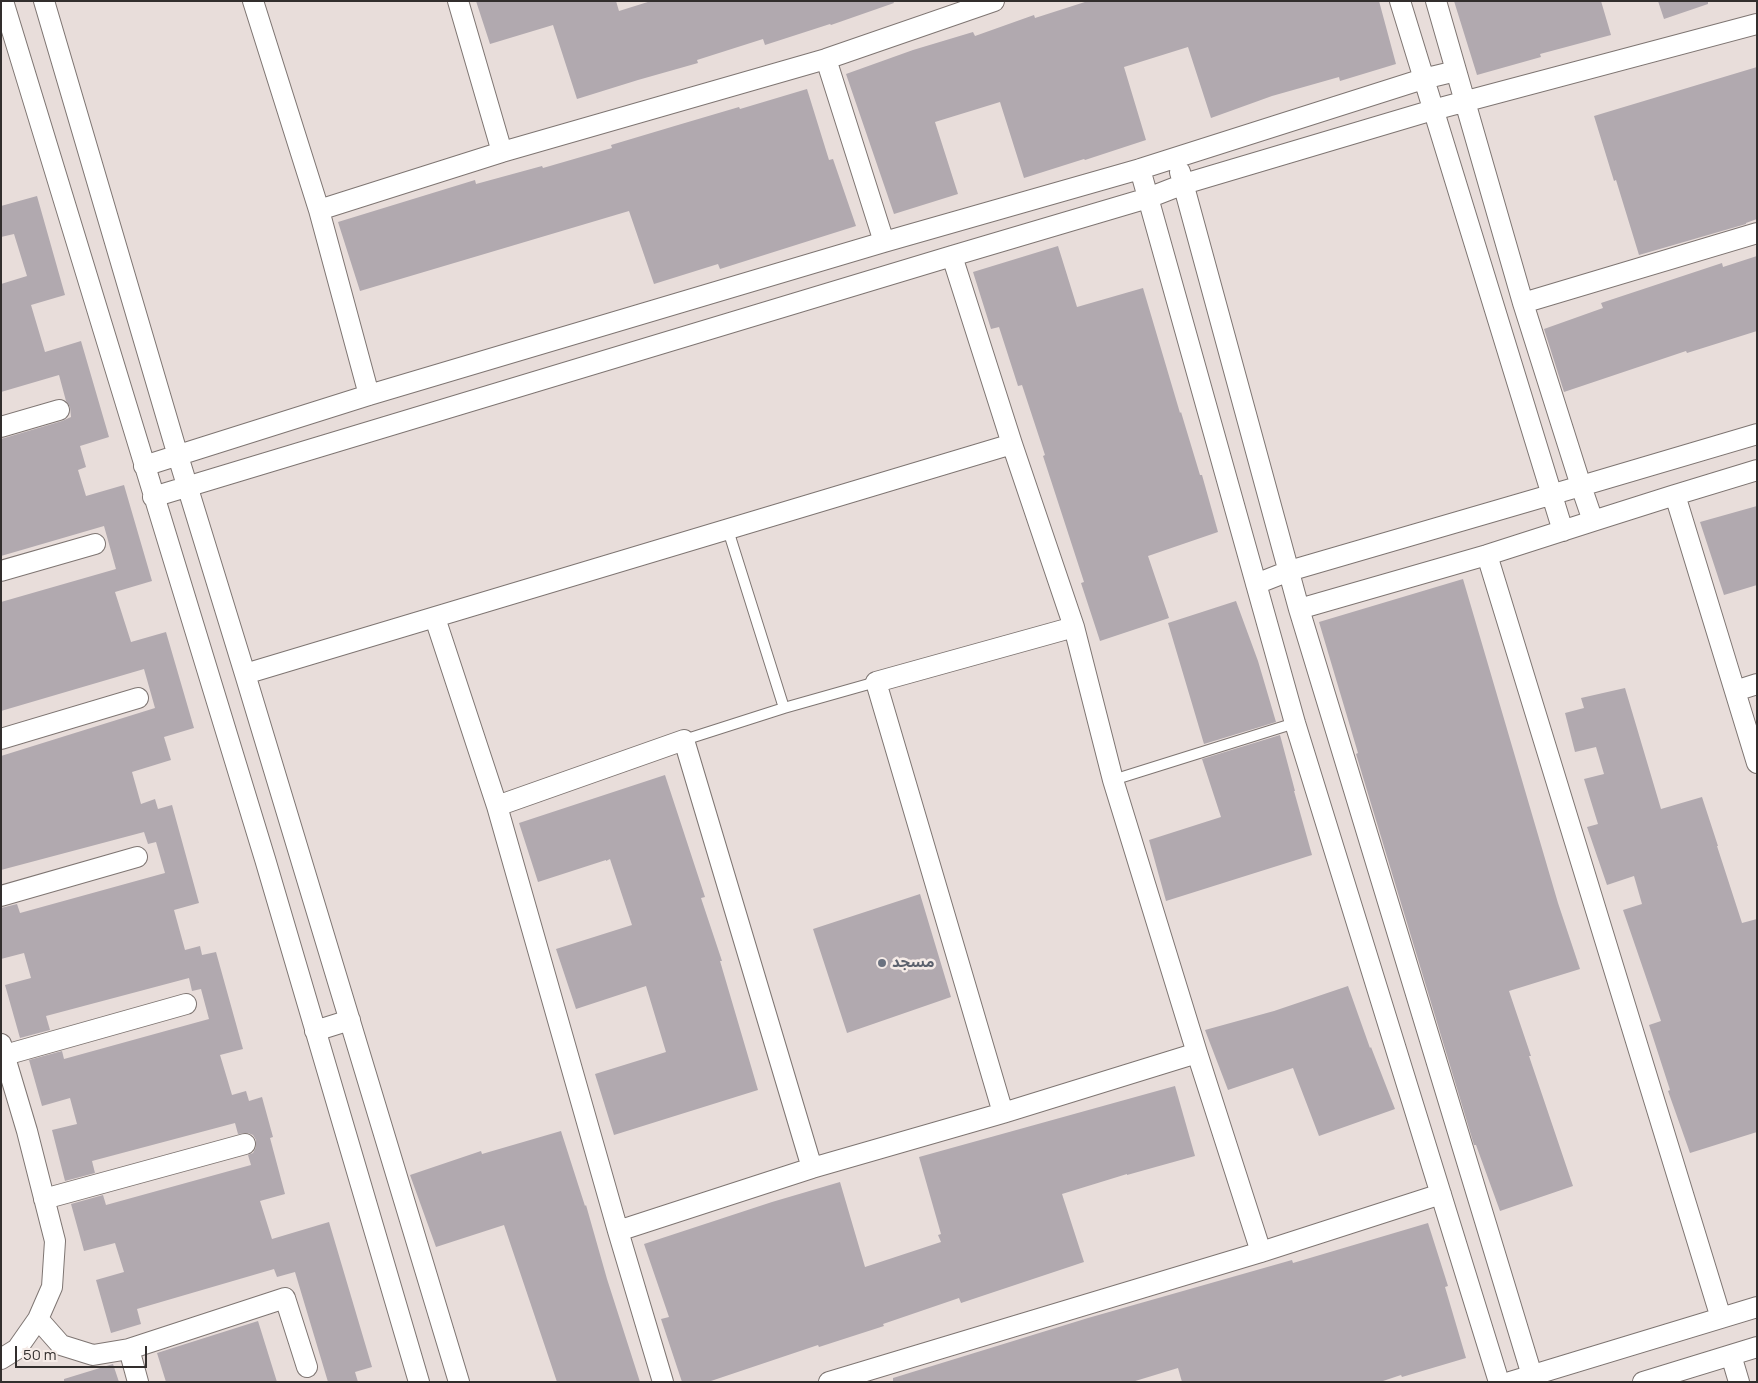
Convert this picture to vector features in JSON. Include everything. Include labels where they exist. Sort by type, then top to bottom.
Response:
[{"type":"street","points":[[4,1],[153,496],[265,859],[419,1382]]},
{"type":"street","points":[[44,1],[187,487],[459,1382]]},
{"type":"street","points":[[253,1],[319,210],[369,394]]},
{"type":"street","points":[[458,1],[502,152]]},
{"type":"street","points":[[1400,1],[1563,531]]},
{"type":"street","points":[[1436,1],[1523,303],[1593,521]]},
{"type":"street","points":[[319,210],[502,152],[826,59],[991,2]]},
{"type":"street","points":[[153,496],[1148,198],[1184,184],[1433,110],[1757,24]]},
{"type":"street","points":[[826,59],[884,242]]},
{"type":"street","points":[[144,466],[369,394],[884,242],[1140,169],[1423,79],[1456,71]]},
{"type":"street","points":[[1176,158],[1299,609],[1533,1379]]},
{"type":"street","points":[[1140,169],[1296,723],[1499,1382]]},
{"type":"street","points":[[1523,303],[1757,233]]},
{"type":"street","points":[[952,256],[1012,444],[1074,627],[1113,780],[1197,1053],[1261,1252]]},
{"type":"street","points":[[1,426],[60,410]]},
{"type":"street","points":[[1256,584],[1289,571],[1757,434]]},
{"type":"street","points":[[245,674],[1012,444]]},
{"type":"street","points":[[1299,609],[1488,555],[1757,470]]},
{"type":"street","points":[[1675,495],[1757,763]]},
{"type":"street","points":[[1,571],[95,544]]},
{"type":"street","points":[[1488,555],[1721,1318]]},
{"type":"street","points":[[435,618],[497,806],[663,1382]]},
{"type":"street","points":[[1003,1113],[876,682],[1074,627]]},
{"type":"street","points":[[1735,691],[1757,684]]},
{"type":"street","points":[[1,739],[138,698]]},
{"type":"street","points":[[497,806],[684,740],[812,1168]]},
{"type":"street","points":[[1,896],[137,857]]},
{"type":"street","points":[[1,1359],[17,1349],[38,1319],[52,1287],[55,1241],[3,1050],[186,1004]]},
{"type":"street","points":[[315,1031],[350,1020]]},
{"type":"street","points":[[618,1231],[812,1168],[1003,1113],[1197,1053]]},
{"type":"street","points":[[44,1199],[246,1144]]},
{"type":"street","points":[[829,1382],[1261,1252],[1441,1194]]},
{"type":"street","points":[[38,1319],[61,1345],[93,1355],[128,1349],[285,1298],[307,1367]]},
{"type":"street","points":[[1510,1382],[1533,1379],[1757,1307]]},
{"type":"street","points":[[1643,1382],[1757,1348]]},
{"type":"street","points":[[128,1349],[138,1382]]},
{"type":"street","points":[[1731,1355],[1739,1382]]},
{"type":"lane","points":[[728,530],[784,708]]},
{"type":"lane","points":[[684,740],[784,708],[876,682]]},
{"type":"lane","points":[[1113,780],[1296,723]]},
{"type":"building","points":[[476,1],[616,1],[619,11],[651,1],[893,1],[894,3],[765,45],[763,39],[697,60],[698,63],[577,99],[553,25],[490,44]]},
{"type":"building","points":[[1088,1],[1379,1],[1396,64],[1340,81],[1339,77],[1272,96],[1211,118],[1188,47],[1124,67],[1146,140],[1024,178],[1000,102],[935,122],[958,194],[894,214],[846,74],[913,50],[973,32],[975,36],[1034,15],[1035,18]]},
{"type":"building","points":[[1454,1],[1601,1],[1611,35],[1540,54],[1541,57],[1477,75]]},
{"type":"building","points":[[1658,1],[1708,1],[1708,4],[1664,19]]},
{"type":"building","points":[[1757,67],[1757,219],[1746,224],[1639,255],[1594,116]]},
{"type":"building","points":[[807,89],[829,160],[833,159],[856,226],[720,269],[718,264],[654,284],[629,211],[360,291],[338,222],[475,180],[476,184],[542,166],[543,168],[612,148],[611,145]]},
{"type":"building","points":[[37,196],[65,295],[31,305],[45,352],[81,341],[109,437],[80,446],[86,467],[78,470],[86,496],[124,485],[152,581],[115,592],[131,642],[166,632],[194,728],[164,737],[171,760],[132,772],[141,804],[155,799],[158,809],[172,805],[199,903],[174,910],[185,950],[200,946],[202,955],[216,952],[243,1049],[220,1055],[232,1095],[246,1091],[249,1101],[262,1097],[273,1137],[270,1138],[285,1194],[260,1201],[272,1239],[329,1222],[372,1367],[355,1372],[358,1382],[328,1382],[295,1272],[277,1277],[274,1269],[137,1309],[141,1324],[111,1333],[96,1280],[124,1272],[115,1243],[84,1251],[71,1204],[103,1195],[106,1205],[251,1165],[248,1155],[253,1153],[256,1147],[256,1140],[253,1135],[248,1133],[238,1134],[235,1123],[92,1161],[95,1173],[65,1181],[52,1130],[77,1124],[70,1098],[42,1106],[29,1060],[62,1051],[64,1059],[209,1019],[201,989],[192,991],[189,978],[46,1016],[50,1030],[20,1038],[5,985],[31,978],[24,953],[1,959],[1,908],[17,904],[20,913],[165,873],[156,842],[148,844],[144,832],[1,870],[1,756],[155,708],[144,669],[1,711],[1,602],[116,569],[104,526],[1,556],[1,439],[71,417],[70,407],[66,401],[59,375],[1,392],[1,284],[27,276],[14,234],[1,237],[1,206]]},
{"type":"building","points":[[1058,246],[1077,307],[1143,288],[1218,532],[1148,556],[1169,618],[1100,641],[1081,583],[1084,582],[1022,385],[1018,386],[999,327],[991,329],[973,272]]},
{"type":"building","points":[[1757,256],[1757,331],[1687,353],[1686,351],[1564,392],[1544,329],[1603,308],[1601,303],[1722,263],[1723,267]]},
{"type":"building","points":[[1757,506],[1757,585],[1724,595],[1700,522]]},
{"type":"building","points":[[1463,579],[1558,903],[1580,969],[1509,991],[1573,1186],[1500,1211],[1476,1145],[1474,1145],[1356,754],[1358,753],[1319,622]]},
{"type":"building","points":[[1236,601],[1258,661],[1276,722],[1204,744],[1168,623]]},
{"type":"building","points":[[1625,688],[1661,809],[1702,797],[1742,923],[1757,919],[1757,1132],[1690,1153],[1668,1091],[1670,1090],[1649,1025],[1661,1021],[1623,910],[1642,904],[1634,876],[1607,885],[1587,827],[1598,824],[1584,779],[1604,774],[1596,747],[1575,752],[1565,713],[1584,708],[1581,698]]},
{"type":"building","points":[[1280,735],[1312,855],[1166,901],[1149,840],[1221,817],[1202,759]]},
{"type":"building","points":[[665,775],[705,897],[701,898],[722,961],[720,961],[758,1090],[614,1135],[595,1074],[666,1052],[646,986],[576,1009],[556,949],[632,925],[610,859],[538,882],[519,823]]},
{"type":"building","name":"مسجد","points":[[920,894],[951,997],[847,1033],[813,929]]},
{"type":"building","points":[[1348,986],[1370,1048],[1395,1109],[1319,1136],[1293,1068],[1228,1090],[1205,1030],[1274,1011]]},
{"type":"building","points":[[1175,1086],[1195,1156],[1062,1194],[1084,1262],[961,1303],[959,1298],[883,1324],[884,1326],[819,1347],[818,1345],[708,1382],[682,1382],[661,1319],[669,1317],[644,1244],[840,1182],[865,1267],[941,1242],[938,1235],[941,1234],[919,1157]]},
{"type":"building","points":[[561,1131],[586,1205],[607,1279],[640,1382],[557,1382],[504,1225],[436,1247],[410,1175],[481,1151],[482,1154]]},
{"type":"building","points":[[1428,1223],[1448,1286],[1445,1287],[1466,1358],[1380,1382],[1182,1382],[1178,1368],[1132,1382],[893,1382],[893,1378],[1088,1318],[1292,1260],[1293,1263]]},
{"type":"building","points":[[258,1321],[277,1382],[166,1382],[157,1353]]},
{"type":"building","points":[[113,1364],[119,1382],[64,1382],[64,1379]]},
{"type":"place","name":"مسجد","points":[[882,963]]}]
